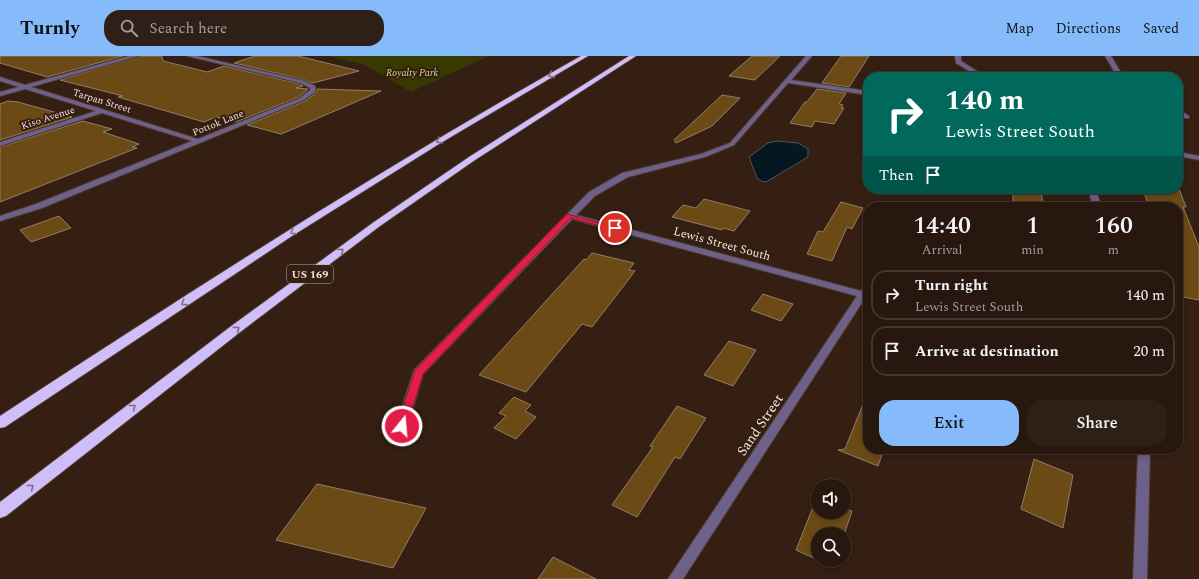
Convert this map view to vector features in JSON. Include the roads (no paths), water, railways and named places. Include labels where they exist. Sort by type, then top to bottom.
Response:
[{"type":"highway","points":[[0,423],[225,276],[398,166],[528,88],[585,56]]},
{"type":"highway","name":"US 169","points":[[0,511],[167,381],[378,223],[512,132],[633,56]]},
{"type":"street","points":[[0,94],[135,56]]},
{"type":"street","name":"Pottok Lane","points":[[3,218],[39,206],[302,99],[313,91],[313,88],[299,81],[190,56]]},
{"type":"street","points":[[402,426],[418,373],[592,194],[625,175],[703,156],[732,144],[809,56]]},
{"type":"street","points":[[958,56],[958,62],[975,72]]},
{"type":"street","points":[[1108,56],[1117,72]]},
{"type":"street","name":"Tarpan Street","points":[[0,79],[198,141]]},
{"type":"street","points":[[787,82],[863,92]]},
{"type":"street","name":"Kiso Avenue","points":[[0,144],[102,111]]},
{"type":"street","points":[[1183,114],[1187,117]]},
{"type":"street","points":[[1183,155],[1199,158]]},
{"type":"street","name":"Lewis Street South","points":[[570,216],[863,292]]},
{"type":"street","name":"Sand Street","points":[[675,579],[863,299]]},
{"type":"street","points":[[1140,579],[1144,454]]},
{"type":"water","points":[[777,141],[798,143],[808,149],[808,157],[766,182],[761,181],[757,178],[749,157],[768,143]]},
{"type":"park label","name":"Royalty Park","points":[[412,73]]}]
